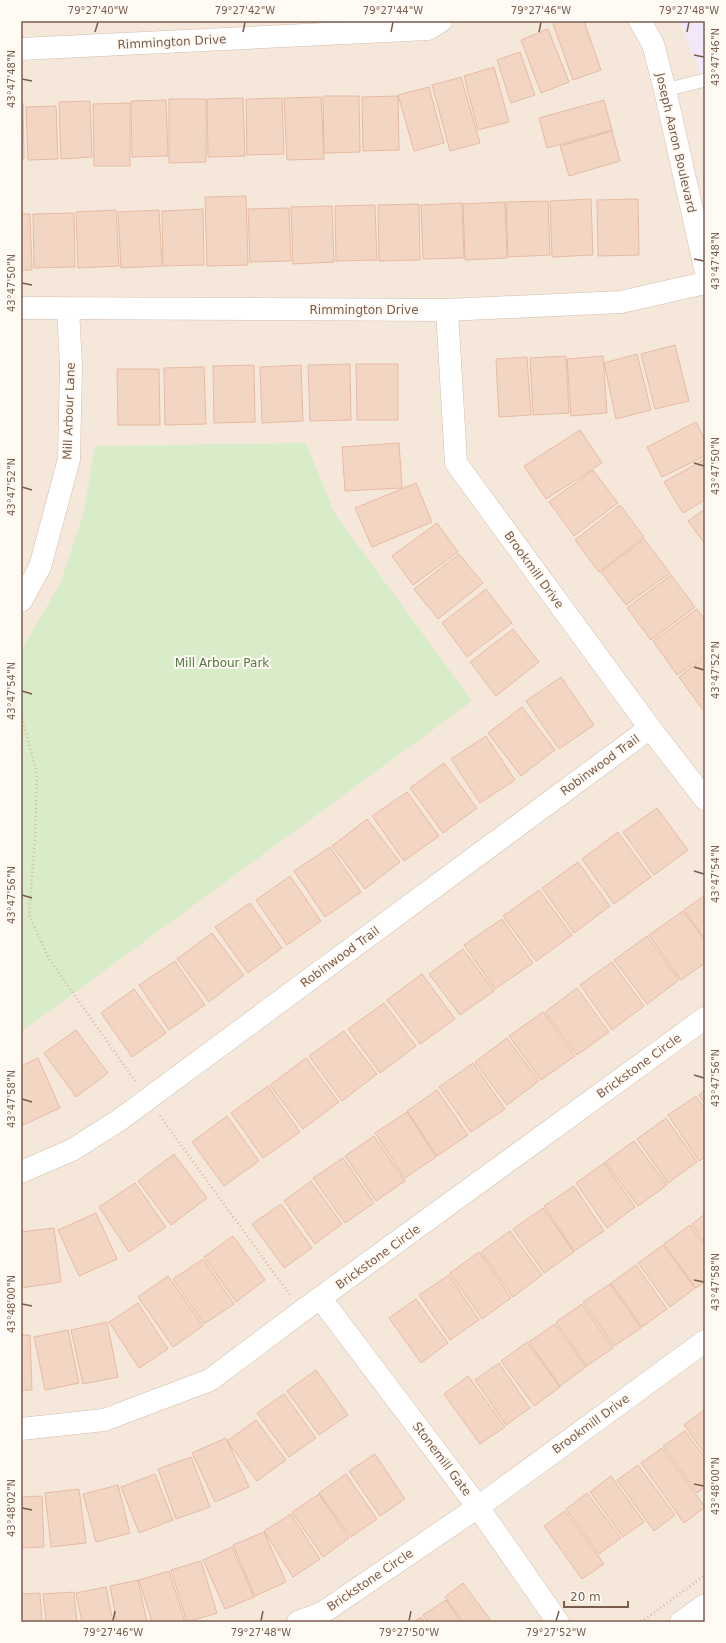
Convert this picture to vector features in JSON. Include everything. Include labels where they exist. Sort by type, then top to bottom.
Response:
[{"type":"street","name":"Rimmington Drive","points":[[21,49],[428,29],[440,21]]},
{"type":"street","name":"Joseph Aaron Boulevard","points":[[640,21],[653,44],[665,90],[705,268]]},
{"type":"street","name":"Rimmington Drive","points":[[21,308],[447,310],[621,302],[705,283]]},
{"type":"street","name":"Mill Arbour Lane","points":[[21,601],[40,567],[69,459],[71,366],[68,309]]},
{"type":"street","name":"Brookmill Drive","points":[[447,310],[456,463],[650,728],[705,799]]},
{"type":"street","name":"Robinwood Trail","points":[[21,1172],[72,1150],[118,1121],[650,728]]},
{"type":"street","name":"Brickstone Circle","points":[[21,1429],[104,1420],[210,1380],[302,1311],[321,1299],[705,1018]]},
{"type":"street","name":"Stonemill Gate","points":[[321,1299],[478,1507],[558,1622]]},
{"type":"street","name":"Brookmill Drive","points":[[478,1507],[705,1341]]},
{"type":"street","name":"Brickstone Circle","points":[[298,1622],[322,1613],[478,1507]]},
{"type":"street","points":[[681,1622],[705,1605]]},
{"type":"lane","points":[[665,90],[705,80]]},
{"type":"path","points":[[21,714],[37,774],[35,839],[29,915],[49,959],[147,1099],[302,1311]]},
{"type":"path","points":[[641,1622],[705,1575]]},
{"type":"shaded area","points":[[21,21],[705,21],[705,1622],[21,1622]]},
{"type":"shaded area","points":[[679,21],[705,21],[705,88],[700,71]]},
{"type":"green space","name":"Mill Arbour Park","points":[[306,443],[335,514],[472,701],[21,1032],[21,650],[60,584],[84,511],[95,446]]},
{"type":"building","points":[[552,21],[584,21],[601,70],[573,80]]},
{"type":"building","points":[[548,29],[569,82],[541,93],[521,40]]},
{"type":"building","points":[[520,52],[535,95],[511,103],[497,60]]},
{"type":"building","points":[[494,67],[509,122],[478,130],[464,76]]},
{"type":"building","points":[[461,77],[480,143],[450,151],[432,85]]},
{"type":"building","points":[[429,87],[444,143],[414,151],[398,95]]},
{"type":"building","points":[[323,96],[359,96],[360,152],[324,153]]},
{"type":"building","points":[[398,96],[399,150],[363,151],[362,97]]},
{"type":"building","points":[[321,97],[324,159],[287,160],[284,98]]},
{"type":"building","points":[[243,98],[245,156],[208,157],[207,99]]},
{"type":"building","points":[[282,98],[284,154],[247,155],[246,99]]},
{"type":"building","points":[[169,99],[206,99],[206,162],[169,163]]},
{"type":"building","points":[[166,100],[168,156],[132,157],[131,101]]},
{"type":"building","points":[[604,100],[612,130],[547,148],[539,118]]},
{"type":"building","points":[[90,101],[92,157],[61,159],[59,102]]},
{"type":"building","points":[[23,103],[24,159],[21,159],[21,104]]},
{"type":"building","points":[[130,103],[130,166],[94,166],[93,104]]},
{"type":"building","points":[[56,106],[58,159],[28,160],[26,107]]},
{"type":"building","points":[[612,131],[620,161],[569,176],[560,146]]},
{"type":"building","points":[[246,196],[248,265],[207,266],[205,197]]},
{"type":"building","points":[[591,199],[593,255],[552,257],[550,201]]},
{"type":"building","points":[[638,199],[639,255],[598,256],[597,200]]},
{"type":"building","points":[[548,201],[550,255],[508,257],[506,202]]},
{"type":"building","points":[[505,202],[507,258],[465,260],[463,204]]},
{"type":"building","points":[[462,203],[464,258],[423,259],[421,205]]},
{"type":"building","points":[[419,204],[420,260],[379,261],[378,205]]},
{"type":"building","points":[[375,205],[377,260],[336,261],[335,206]]},
{"type":"building","points":[[332,206],[334,262],[293,264],[291,207]]},
{"type":"building","points":[[289,208],[291,261],[250,262],[248,209]]},
{"type":"building","points":[[203,209],[204,265],[163,266],[162,211]]},
{"type":"building","points":[[116,210],[119,266],[78,268],[76,212]]},
{"type":"building","points":[[159,210],[162,266],[121,268],[118,212]]},
{"type":"building","points":[[74,213],[75,267],[34,268],[33,214]]},
{"type":"building","points":[[21,214],[30,214],[32,270],[21,270]]},
{"type":"building","points":[[675,345],[689,401],[655,409],[641,354]]},
{"type":"building","points":[[637,354],[651,410],[616,419],[604,363]]},
{"type":"building","points":[[566,356],[569,413],[533,415],[530,358]]},
{"type":"building","points":[[603,356],[607,413],[571,416],[567,359]]},
{"type":"building","points":[[527,357],[531,415],[499,417],[496,359]]},
{"type":"building","points":[[350,364],[351,420],[310,421],[308,365]]},
{"type":"building","points":[[356,364],[398,364],[398,420],[357,420]]},
{"type":"building","points":[[254,365],[255,422],[214,423],[213,366]]},
{"type":"building","points":[[301,365],[303,421],[262,423],[260,367]]},
{"type":"building","points":[[204,367],[206,424],[165,425],[164,368]]},
{"type":"building","points":[[117,369],[159,369],[160,425],[118,425]]},
{"type":"building","points":[[696,422],[705,440],[705,456],[662,477],[647,447]]},
{"type":"building","points":[[580,430],[602,463],[546,499],[524,466]]},
{"type":"building","points":[[399,443],[402,488],[345,491],[342,447]]},
{"type":"building","points":[[705,459],[705,500],[683,513],[664,482]]},
{"type":"building","points":[[593,470],[618,503],[574,536],[549,502]]},
{"type":"building","points":[[416,483],[432,522],[372,547],[355,508]]},
{"type":"building","points":[[620,505],[644,537],[599,572],[575,540]]},
{"type":"building","points":[[705,509],[705,544],[688,521]]},
{"type":"building","points":[[437,523],[458,552],[413,585],[392,556]]},
{"type":"building","points":[[644,539],[670,573],[626,605],[601,572]]},
{"type":"building","points":[[459,554],[483,583],[438,619],[414,589]]},
{"type":"building","points":[[671,575],[695,607],[651,640],[627,608]]},
{"type":"building","points":[[486,589],[512,623],[467,657],[442,623]]},
{"type":"building","points":[[697,609],[705,620],[705,655],[677,675],[653,641]]},
{"type":"building","points":[[513,629],[539,662],[496,696],[470,662]]},
{"type":"building","points":[[705,657],[705,708],[703,710],[679,677]]},
{"type":"building","points":[[561,677],[594,725],[559,749],[526,701]]},
{"type":"building","points":[[522,707],[555,750],[521,776],[488,733]]},
{"type":"building","points":[[486,736],[515,780],[480,803],[451,759]]},
{"type":"building","points":[[444,763],[477,808],[443,833],[410,788]]},
{"type":"building","points":[[407,792],[439,836],[404,861],[372,816]]},
{"type":"building","points":[[657,808],[688,850],[654,875],[623,832]]},
{"type":"building","points":[[367,819],[400,862],[365,889],[332,846]]},
{"type":"building","points":[[618,832],[651,877],[614,904],[582,859]]},
{"type":"building","points":[[330,847],[361,892],[325,917],[294,871]]},
{"type":"building","points":[[578,862],[610,906],[574,933],[542,888]]},
{"type":"building","points":[[290,876],[321,921],[287,945],[256,900]]},
{"type":"building","points":[[539,890],[572,935],[536,961],[503,916]]},
{"type":"building","points":[[705,895],[705,939],[684,910]]},
{"type":"building","points":[[250,903],[282,948],[248,973],[215,927]]},
{"type":"building","points":[[683,911],[705,941],[705,963],[681,980],[649,935]]},
{"type":"building","points":[[502,919],[533,963],[495,989],[464,945]]},
{"type":"building","points":[[212,933],[244,975],[209,1002],[177,959]]},
{"type":"building","points":[[647,936],[679,980],[647,1004],[614,960]]},
{"type":"building","points":[[463,949],[494,991],[460,1015],[429,974]]},
{"type":"building","points":[[175,961],[205,1005],[169,1030],[139,985]]},
{"type":"building","points":[[612,962],[644,1006],[612,1030],[580,985]]},
{"type":"building","points":[[422,974],[455,1019],[420,1044],[387,1000]]},
{"type":"building","points":[[577,988],[609,1032],[577,1055],[545,1012]]},
{"type":"building","points":[[134,989],[166,1033],[132,1057],[101,1013]]},
{"type":"building","points":[[384,1003],[416,1046],[380,1073],[348,1029]]},
{"type":"building","points":[[543,1012],[575,1056],[541,1080],[509,1036]]},
{"type":"building","points":[[76,1030],[108,1073],[76,1097],[44,1053]]},
{"type":"building","points":[[344,1031],[377,1074],[342,1101],[309,1056]]},
{"type":"building","points":[[507,1038],[539,1081],[507,1105],[475,1062]]},
{"type":"building","points":[[38,1058],[60,1108],[21,1126],[21,1066]]},
{"type":"building","points":[[306,1058],[339,1102],[303,1129],[270,1085]]},
{"type":"building","points":[[473,1063],[505,1109],[471,1132],[439,1087]]},
{"type":"building","points":[[268,1086],[300,1132],[263,1158],[231,1113]]},
{"type":"building","points":[[437,1090],[468,1135],[437,1156],[407,1111]]},
{"type":"building","points":[[705,1090],[705,1104],[699,1095]]},
{"type":"building","points":[[696,1096],[705,1109],[705,1157],[699,1161],[668,1115]]},
{"type":"building","points":[[407,1112],[436,1157],[405,1178],[375,1133]]},
{"type":"building","points":[[227,1116],[259,1161],[224,1186],[192,1142]]},
{"type":"building","points":[[666,1118],[697,1162],[668,1183],[637,1139]]},
{"type":"building","points":[[374,1136],[405,1181],[376,1201],[345,1156]]},
{"type":"building","points":[[634,1141],[667,1185],[638,1206],[605,1162]]},
{"type":"building","points":[[174,1154],[207,1198],[171,1225],[138,1181]]},
{"type":"building","points":[[343,1158],[374,1203],[345,1223],[313,1178]]},
{"type":"building","points":[[604,1163],[635,1207],[607,1228],[576,1183]]},
{"type":"building","points":[[311,1181],[342,1224],[315,1244],[284,1201]]},
{"type":"building","points":[[135,1183],[166,1227],[129,1252],[99,1207]]},
{"type":"building","points":[[574,1186],[604,1231],[574,1251],[544,1206]]},
{"type":"building","points":[[281,1204],[312,1248],[284,1268],[252,1224]]},
{"type":"building","points":[[543,1208],[574,1252],[544,1273],[513,1229]]},
{"type":"building","points":[[96,1213],[117,1259],[79,1276],[58,1230]]},
{"type":"building","points":[[705,1214],[705,1243],[692,1224]]},
{"type":"building","points":[[690,1225],[705,1246],[705,1282],[696,1288],[664,1244]]},
{"type":"building","points":[[54,1228],[61,1282],[21,1288],[21,1232]]},
{"type":"building","points":[[510,1231],[542,1275],[513,1297],[481,1252]]},
{"type":"building","points":[[233,1236],[265,1280],[236,1302],[204,1257]]},
{"type":"building","points":[[663,1245],[695,1288],[670,1307],[638,1263]]},
{"type":"building","points":[[479,1252],[511,1298],[482,1319],[450,1273]]},
{"type":"building","points":[[203,1259],[234,1304],[204,1324],[173,1279]]},
{"type":"building","points":[[636,1265],[667,1309],[642,1327],[611,1283]]},
{"type":"building","points":[[449,1275],[479,1320],[450,1340],[419,1295]]},
{"type":"building","points":[[168,1276],[203,1326],[173,1347],[138,1297]]},
{"type":"building","points":[[610,1284],[641,1328],[614,1346],[583,1302]]},
{"type":"building","points":[[416,1299],[448,1343],[421,1363],[389,1318]]},
{"type":"building","points":[[138,1303],[168,1349],[139,1368],[109,1322]]},
{"type":"building","points":[[582,1304],[613,1348],[587,1366],[556,1322]]},
{"type":"building","points":[[107,1322],[118,1377],[83,1384],[71,1330]]},
{"type":"building","points":[[555,1324],[586,1367],[560,1386],[529,1342]]},
{"type":"building","points":[[68,1330],[79,1383],[45,1390],[34,1337]]},
{"type":"building","points":[[21,1335],[30,1335],[32,1390],[21,1390]]},
{"type":"building","points":[[527,1342],[560,1387],[534,1406],[501,1361]]},
{"type":"building","points":[[499,1363],[530,1408],[506,1425],[475,1380]]},
{"type":"building","points":[[316,1370],[348,1415],[319,1435],[287,1391]]},
{"type":"building","points":[[468,1376],[505,1427],[480,1444],[444,1394]]},
{"type":"building","points":[[284,1394],[316,1438],[289,1457],[257,1413]]},
{"type":"building","points":[[704,1410],[705,1411],[705,1454],[684,1425]]},
{"type":"building","points":[[256,1420],[286,1460],[257,1481],[227,1441]]},
{"type":"building","points":[[685,1431],[705,1458],[705,1487],[697,1493],[663,1446]]},
{"type":"building","points":[[226,1438],[249,1487],[215,1502],[192,1453]]},
{"type":"building","points":[[662,1448],[705,1507],[684,1523],[641,1463]]},
{"type":"building","points":[[375,1454],[405,1499],[380,1516],[349,1471]]},
{"type":"building","points":[[191,1457],[210,1507],[176,1519],[158,1469]]},
{"type":"building","points":[[638,1465],[675,1515],[654,1531],[617,1480]]},
{"type":"building","points":[[155,1474],[173,1520],[139,1533],[121,1487]]},
{"type":"building","points":[[346,1474],[377,1519],[351,1537],[319,1493]]},
{"type":"building","points":[[611,1476],[644,1522],[623,1537],[590,1492]]},
{"type":"building","points":[[118,1485],[130,1533],[96,1542],[83,1494]]},
{"type":"building","points":[[79,1489],[86,1543],[51,1547],[45,1493]]},
{"type":"building","points":[[587,1493],[621,1538],[599,1554],[566,1509]]},
{"type":"building","points":[[319,1494],[349,1538],[323,1557],[292,1512]]},
{"type":"building","points":[[42,1496],[44,1547],[21,1548],[21,1497]]},
{"type":"building","points":[[565,1511],[604,1564],[582,1579],[544,1526]]},
{"type":"building","points":[[291,1514],[320,1559],[293,1577],[264,1531]]},
{"type":"building","points":[[264,1532],[286,1582],[255,1596],[233,1545]]},
{"type":"building","points":[[232,1547],[254,1597],[225,1609],[203,1560]]},
{"type":"building","points":[[201,1561],[217,1613],[187,1622],[171,1570]]},
{"type":"building","points":[[169,1571],[185,1622],[152,1622],[139,1580]]},
{"type":"building","points":[[138,1580],[147,1622],[117,1622],[110,1586]]},
{"type":"building","points":[[463,1583],[492,1622],[463,1622],[445,1597]]},
{"type":"building","points":[[106,1587],[113,1622],[82,1622],[76,1593]]},
{"type":"building","points":[[74,1592],[77,1622],[46,1622],[43,1594]]},
{"type":"building","points":[[40,1593],[42,1622],[21,1622],[21,1594]]},
{"type":"building","points":[[446,1600],[461,1622],[428,1622],[423,1615]]},
{"type":"building","points":[[421,1617],[425,1622],[413,1622]]}]
